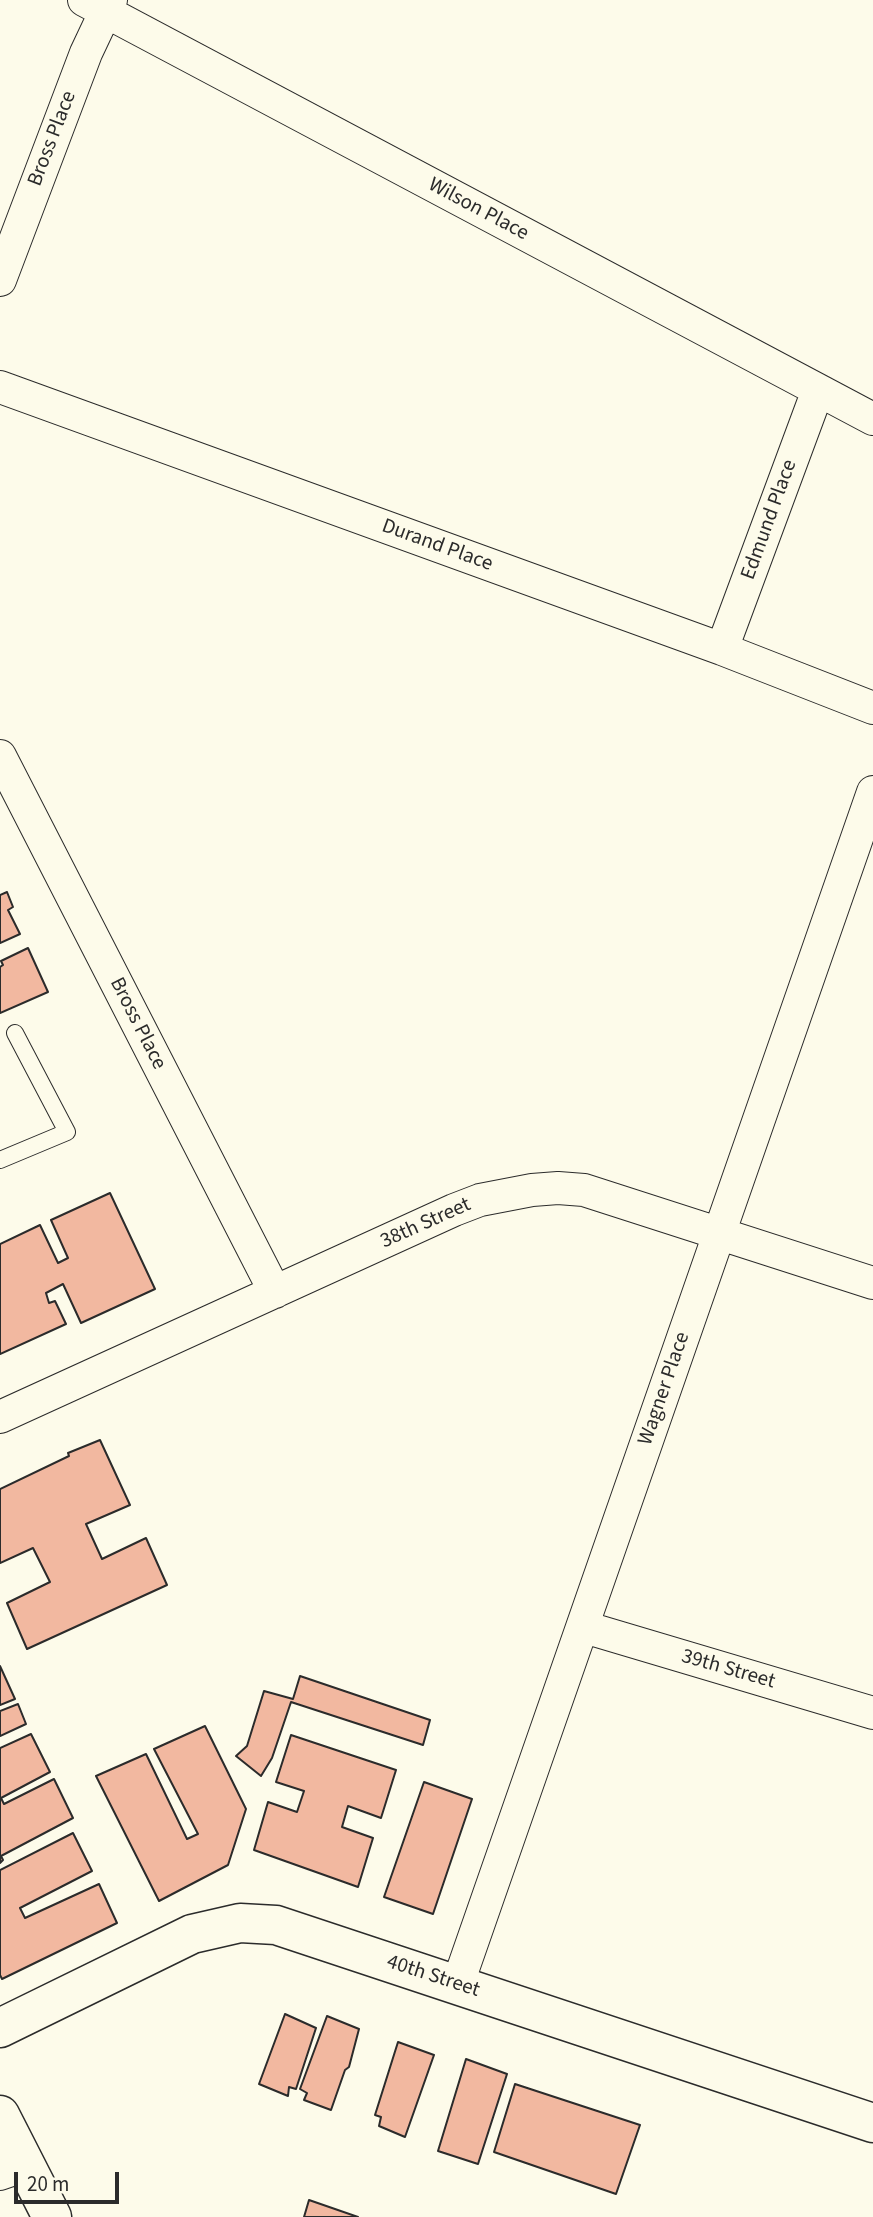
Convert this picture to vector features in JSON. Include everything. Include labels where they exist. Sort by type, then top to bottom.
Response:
[{"type":"street","name":"Bross Place","points":[[0,280],[86,53],[100,4]]},
{"type":"street","name":"Wilson Place","points":[[100,4],[873,419]]},
{"type":"street","name":"Durand Place","points":[[0,387],[722,649],[873,708]]},
{"type":"street","name":"Edmund Place","points":[[722,649],[818,390]]},
{"type":"street","name":"Bross Place","points":[[3,769],[275,1292]]},
{"type":"street","name":"Wagner Place","points":[[457,1986],[719,1233],[862,861],[873,792]]},
{"type":"street","name":"38th Street","points":[[0,1417],[454,1210],[480,1200],[532,1190],[584,1190],[873,1283]]},
{"type":"street","name":"39th Street","points":[[584,1627],[873,1713]]},
{"type":"street","name":"40th Street","points":[[0,2028],[192,1934],[240,1923],[276,1925],[873,2123]]},
{"type":"street","points":[[0,2115],[13,2170],[52,2217]]},
{"type":"lane","points":[[0,1160],[67,1132],[15,1033]]},
{"type":"building","points":[[7,892],[13,907],[8,910],[20,934],[0,943],[0,895]]},
{"type":"building","points":[[28,948],[48,992],[0,1013],[1,961]]},
{"type":"building","points":[[110,1193],[155,1289],[81,1323],[63,1284],[46,1293],[49,1303],[55,1301],[66,1324],[0,1354],[0,1244],[40,1225],[58,1263],[68,1258],[51,1220]]},
{"type":"building","points":[[100,1440],[130,1505],[86,1524],[102,1559],[146,1538],[167,1585],[27,1649],[7,1603],[50,1582],[33,1548],[0,1563],[0,1489],[69,1456],[68,1453]]},
{"type":"building","points":[[0,1666],[15,1699],[0,1705]]},
{"type":"building","points":[[300,1676],[430,1720],[423,1745],[291,1702],[272,1758],[261,1776],[236,1756],[247,1746],[264,1691],[293,1699]]},
{"type":"building","points":[[18,1704],[26,1724],[0,1736],[0,1711]]},
{"type":"building","points":[[205,1726],[246,1809],[228,1865],[159,1901],[96,1776],[146,1754],[187,1839],[198,1834],[154,1749]]},
{"type":"building","points":[[31,1734],[50,1772],[1,1798],[4,1804],[54,1779],[73,1818],[1,1856],[3,1860],[0,1863],[0,1748]]},
{"type":"building","points":[[291,1735],[396,1770],[381,1818],[348,1806],[342,1827],[373,1838],[358,1887],[254,1850],[268,1802],[297,1812],[304,1791],[276,1782]]},
{"type":"building","points":[[424,1782],[472,1799],[433,1914],[384,1897]]},
{"type":"building","points":[[73,1833],[92,1871],[20,1908],[25,1918],[99,1884],[117,1923],[2,1979],[0,1870]]},
{"type":"building","points":[[285,2014],[316,2028],[296,2089],[289,2087],[288,2096],[259,2084]]},
{"type":"building","points":[[327,2016],[359,2029],[349,2067],[345,2070],[331,2110],[304,2100],[307,2093],[300,2089]]},
{"type":"building","points":[[398,2042],[434,2055],[405,2137],[379,2126],[381,2117],[375,2115]]},
{"type":"building","points":[[466,2059],[507,2074],[478,2164],[438,2151]]},
{"type":"building","points":[[515,2084],[640,2125],[616,2194],[494,2152]]},
{"type":"building","points":[[309,2200],[358,2217],[304,2217]]}]
